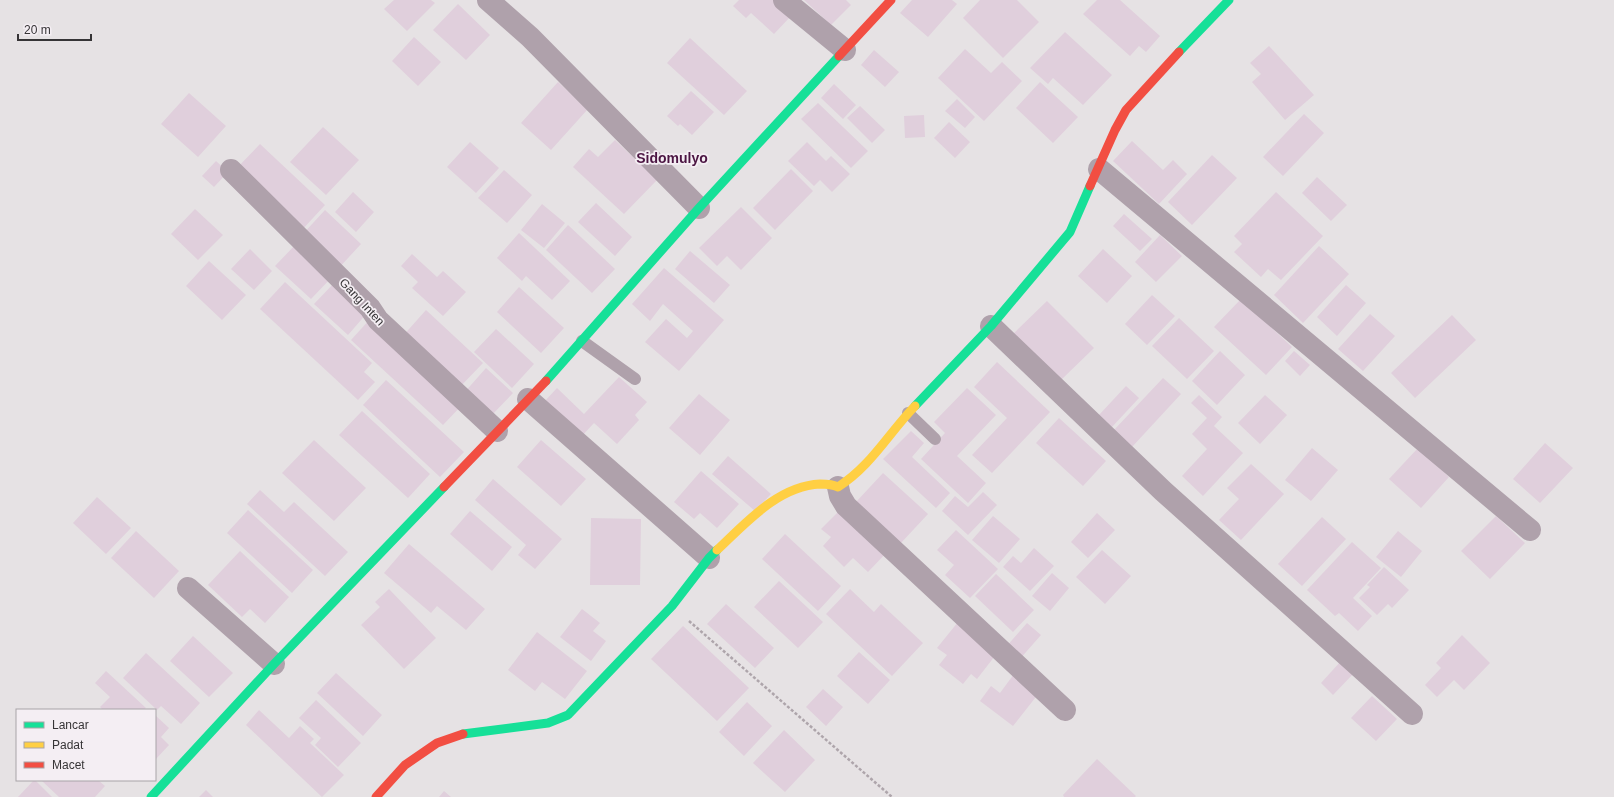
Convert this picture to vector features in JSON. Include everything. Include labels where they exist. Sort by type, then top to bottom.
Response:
[{"type":"street","points":[[488,0],[530,37],[699,208]]},
{"type":"street","points":[[784,0],[845,50]]},
{"type":"street","points":[[151,797],[274,664],[582,341],[699,208],[891,0]]},
{"type":"street","points":[[838,488],[852,478],[876,454],[908,413],[991,326],[1070,232],[1115,130],[1126,110],[1144,89],[1229,0]]},
{"type":"street","points":[[1098,169],[1530,530]]},
{"type":"street","name":"Gang Inten","points":[[231,170],[370,308],[378,320],[497,431]]},
{"type":"street","points":[[991,326],[1163,491],[1412,714]]},
{"type":"street","points":[[528,399],[709,558]]},
{"type":"street","points":[[376,797],[405,764],[437,743],[463,734],[548,724],[568,715],[672,606],[709,558],[746,523],[780,496],[807,485],[832,484],[838,488],[840,496],[846,506],[1065,710]]},
{"type":"street","points":[[188,588],[274,664]]},
{"type":"lane","points":[[582,341],[635,379]]},
{"type":"lane","points":[[908,413],[935,439]]},
{"type":"path","points":[[672,606],[892,797]]},
{"type":"building","points":[[394,0],[431,0],[435,3],[407,31],[384,9]]},
{"type":"building","points":[[739,0],[773,0],[791,16],[774,34],[751,13],[746,18],[733,6]]},
{"type":"building","points":[[804,0],[846,0],[851,5],[831,25]]},
{"type":"building","points":[[912,0],[952,0],[957,4],[928,37],[900,13]]},
{"type":"building","points":[[980,0],[1017,0],[1039,22],[1003,58],[963,18]]},
{"type":"building","points":[[1097,0],[1120,0],[1160,36],[1146,52],[1139,46],[1130,56],[1083,14]]},
{"type":"building","points":[[458,4],[490,35],[466,60],[433,30]]},
{"type":"building","points":[[1065,32],[1112,75],[1083,105],[1053,78],[1048,84],[1030,68]]},
{"type":"building","points":[[414,37],[441,62],[418,86],[392,61]]},
{"type":"building","points":[[690,38],[747,91],[724,115],[667,63]]},
{"type":"building","points":[[1269,46],[1314,95],[1285,120],[1252,82],[1261,74],[1250,63]]},
{"type":"building","points":[[965,49],[991,73],[1002,62],[1022,81],[984,121],[938,78]]},
{"type":"building","points":[[874,50],[899,72],[885,87],[861,65]]},
{"type":"building","points":[[558,82],[588,109],[551,150],[521,123]]},
{"type":"building","points":[[1040,82],[1078,117],[1053,143],[1016,108]]},
{"type":"building","points":[[834,84],[856,105],[843,119],[821,98]]},
{"type":"building","points":[[691,91],[714,112],[692,135],[680,124],[678,126],[667,116]]},
{"type":"building","points":[[189,93],[226,126],[198,157],[161,124]]},
{"type":"building","points":[[957,99],[975,117],[965,128],[945,111]]},
{"type":"building","points":[[818,103],[868,151],[851,168],[801,119]]},
{"type":"building","points":[[860,106],[885,130],[872,143],[847,118]]},
{"type":"building","points":[[1304,114],[1324,133],[1283,176],[1263,157]]},
{"type":"building","points":[[924,115],[925,137],[905,138],[904,116]]},
{"type":"building","points":[[949,122],[970,142],[955,158],[934,138]]},
{"type":"building","points":[[323,127],[359,160],[326,195],[290,162]]},
{"type":"building","points":[[615,140],[657,180],[624,214],[573,167],[589,149],[598,157]]},
{"type":"building","points":[[1132,141],[1163,170],[1173,160],[1187,174],[1159,204],[1113,161]]},
{"type":"building","points":[[470,142],[499,168],[476,193],[447,167]]},
{"type":"building","points":[[807,142],[826,161],[831,156],[850,174],[832,192],[820,180],[814,186],[788,161]]},
{"type":"building","points":[[260,144],[325,205],[301,231],[235,170]]},
{"type":"building","points":[[1212,155],[1237,178],[1192,225],[1168,202]]},
{"type":"building","points":[[216,161],[228,172],[214,187],[202,176]]},
{"type":"building","points":[[791,169],[813,191],[775,230],[753,208]]},
{"type":"building","points":[[504,170],[532,195],[507,223],[478,198]]},
{"type":"building","points":[[1317,177],[1347,205],[1331,221],[1302,193]]},
{"type":"building","points":[[353,192],[374,212],[356,232],[335,212]]},
{"type":"building","points":[[1276,192],[1323,236],[1281,280],[1268,269],[1261,277],[1234,252],[1242,244],[1234,236]]},
{"type":"building","points":[[596,203],[632,237],[615,256],[578,222]]},
{"type":"building","points":[[542,204],[565,223],[544,248],[521,230]]},
{"type":"building","points":[[741,207],[772,238],[741,270],[727,256],[717,266],[699,248]]},
{"type":"building","points":[[195,209],[223,235],[198,260],[171,234]]},
{"type":"building","points":[[325,210],[361,244],[337,270],[301,236]]},
{"type":"building","points":[[1124,214],[1152,239],[1140,251],[1113,226]]},
{"type":"building","points":[[568,225],[615,269],[592,293],[546,250]]},
{"type":"building","points":[[519,233],[570,281],[552,300],[526,276],[522,281],[497,258]]},
{"type":"building","points":[[1160,235],[1182,256],[1156,282],[1135,262]]},
{"type":"building","points":[[297,243],[333,276],[311,299],[275,266]]},
{"type":"building","points":[[1319,246],[1349,274],[1303,323],[1274,295]]},
{"type":"building","points":[[250,249],[272,271],[254,290],[231,269]]},
{"type":"building","points":[[1103,249],[1132,276],[1107,303],[1078,276]]},
{"type":"building","points":[[690,251],[730,285],[714,303],[675,269]]},
{"type":"building","points":[[412,254],[437,277],[443,271],[466,292],[443,316],[412,288],[418,282],[401,266]]},
{"type":"building","points":[[209,261],[246,295],[222,320],[186,286]]},
{"type":"building","points":[[664,268],[724,320],[679,371],[645,342],[666,319],[687,338],[693,331],[663,304],[650,321],[632,304]]},
{"type":"building","points":[[285,282],[372,363],[364,372],[375,382],[358,400],[260,309]]},
{"type":"building","points":[[335,282],[368,312],[348,335],[314,304]]},
{"type":"building","points":[[1346,285],[1366,303],[1337,336],[1317,317]]},
{"type":"building","points":[[519,287],[564,328],[541,353],[497,312]]},
{"type":"building","points":[[1152,295],[1175,316],[1147,345],[1125,324]]},
{"type":"building","points":[[1241,299],[1292,347],[1266,375],[1214,327]]},
{"type":"building","points":[[1047,301],[1094,348],[1060,381],[1013,334]]},
{"type":"building","points":[[426,310],[483,363],[457,390],[401,338]]},
{"type":"building","points":[[1370,314],[1395,336],[1363,371],[1338,349]]},
{"type":"building","points":[[1452,315],[1476,340],[1415,398],[1391,373]]},
{"type":"building","points":[[371,318],[463,404],[443,425],[351,340]]},
{"type":"building","points":[[1179,318],[1214,351],[1187,379],[1152,346]]},
{"type":"building","points":[[496,329],[534,364],[512,388],[474,352]]},
{"type":"building","points":[[1220,351],[1245,375],[1217,405],[1192,381]]},
{"type":"building","points":[[1294,351],[1310,365],[1300,376],[1285,361]]},
{"type":"building","points":[[997,362],[1050,412],[992,473],[972,455],[1007,418],[974,387]]},
{"type":"building","points":[[486,368],[513,393],[489,418],[463,394]]},
{"type":"building","points":[[619,377],[647,402],[635,415],[639,420],[617,444],[594,423],[581,437],[544,402],[557,388],[584,414]]},
{"type":"building","points":[[1163,378],[1181,394],[1132,447],[1114,430]]},
{"type":"building","points":[[386,380],[464,452],[440,477],[363,405]]},
{"type":"building","points":[[1126,386],[1139,398],[1112,427],[1099,415]]},
{"type":"building","points":[[967,388],[996,415],[957,456],[986,483],[968,503],[921,459],[945,433],[934,422]]},
{"type":"building","points":[[699,394],[730,420],[700,455],[669,428]]},
{"type":"building","points":[[1199,395],[1222,417],[1214,426],[1243,453],[1203,496],[1182,476],[1207,449],[1192,434],[1207,418],[1191,403]]},
{"type":"building","points":[[1265,395],[1287,415],[1260,444],[1238,423]]},
{"type":"building","points":[[362,411],[430,474],[408,498],[339,435]]},
{"type":"building","points":[[1059,418],[1106,461],[1083,486],[1036,443]]},
{"type":"building","points":[[911,431],[924,443],[912,457],[950,493],[936,508],[883,459]]},
{"type":"building","points":[[314,440],[366,488],[334,521],[282,473]]},
{"type":"building","points":[[541,440],[586,479],[561,506],[517,467]]},
{"type":"building","points":[[1545,443],[1573,468],[1540,503],[1513,479]]},
{"type":"building","points":[[1312,448],[1338,470],[1311,501],[1285,480]]},
{"type":"building","points":[[1418,448],[1449,477],[1421,508],[1389,479]]},
{"type":"building","points":[[728,456],[771,494],[755,511],[712,474]]},
{"type":"building","points":[[1251,464],[1284,494],[1241,540],[1219,520],[1239,499],[1227,488]]},
{"type":"building","points":[[701,471],[739,504],[717,528],[700,513],[694,519],[674,502]]},
{"type":"building","points":[[883,473],[928,514],[900,544],[856,502]]},
{"type":"building","points":[[493,479],[562,539],[535,569],[518,555],[526,545],[475,500]]},
{"type":"building","points":[[260,490],[284,512],[294,502],[348,552],[325,576],[247,504]]},
{"type":"building","points":[[983,492],[997,505],[968,535],[942,511],[955,496],[968,507]]},
{"type":"building","points":[[97,497],[131,528],[106,554],[73,523]]},
{"type":"building","points":[[843,507],[889,550],[868,572],[853,558],[844,567],[823,546],[831,537],[821,529]]},
{"type":"building","points":[[248,510],[313,570],[292,593],[227,533]]},
{"type":"building","points":[[470,511],[512,547],[492,571],[450,534]]},
{"type":"building","points":[[1097,513],[1115,530],[1088,558],[1071,542]]},
{"type":"building","points":[[993,516],[1020,539],[999,563],[972,540]]},
{"type":"building","points":[[1496,516],[1525,543],[1490,579],[1461,551]]},
{"type":"building","points":[[1322,517],[1346,539],[1302,586],[1278,564]]},
{"type":"building","points":[[591,518],[641,519],[640,585],[590,585]]},
{"type":"building","points":[[956,530],[998,569],[970,598],[945,575],[954,565],[937,550]]},
{"type":"building","points":[[136,531],[179,571],[154,598],[111,558]]},
{"type":"building","points":[[1398,531],[1422,551],[1401,577],[1376,557]]},
{"type":"building","points":[[785,534],[841,586],[818,611],[762,559]]},
{"type":"building","points":[[1352,542],[1381,568],[1353,598],[1372,616],[1358,631],[1339,613],[1335,616],[1307,590]]},
{"type":"building","points":[[409,544],[485,609],[466,630],[437,606],[431,613],[384,573]]},
{"type":"building","points":[[1034,548],[1054,566],[1030,591],[1003,567],[1013,556],[1021,563]]},
{"type":"building","points":[[1102,550],[1131,576],[1105,604],[1076,577]]},
{"type":"building","points":[[240,551],[289,597],[265,623],[250,609],[242,617],[208,585]]},
{"type":"building","points":[[1384,567],[1409,590],[1392,608],[1388,604],[1377,615],[1359,598],[1370,587],[1367,585]]},
{"type":"building","points":[[1052,573],[1069,588],[1050,611],[1032,596]]},
{"type":"building","points":[[996,574],[1034,610],[1013,632],[975,596]]},
{"type":"building","points":[[779,581],[823,622],[798,648],[754,607]]},
{"type":"building","points":[[389,589],[436,638],[404,669],[361,625],[380,607],[375,602]]},
{"type":"building","points":[[850,589],[874,612],[881,604],[923,643],[892,676],[826,614]]},
{"type":"building","points":[[726,604],[774,648],[755,668],[707,624]]},
{"type":"building","points":[[582,609],[600,623],[593,631],[606,641],[591,661],[560,637]]},
{"type":"building","points":[[958,622],[998,652],[977,679],[971,674],[963,684],[939,665],[947,655],[937,648]]},
{"type":"building","points":[[1027,623],[1041,635],[1019,660],[1005,648]]},
{"type":"building","points":[[683,626],[749,688],[717,721],[651,659]]},
{"type":"building","points":[[537,632],[587,671],[565,699],[542,682],[535,691],[508,670]]},
{"type":"building","points":[[1462,635],[1490,663],[1464,690],[1454,680],[1437,697],[1425,685],[1441,668],[1436,663]]},
{"type":"building","points":[[193,636],[233,673],[209,697],[170,661]]},
{"type":"building","points":[[859,652],[890,680],[868,704],[837,676]]},
{"type":"building","points":[[146,653],[200,703],[181,724],[161,706],[157,710],[123,678]]},
{"type":"building","points":[[1341,661],[1354,673],[1333,695],[1321,683]]},
{"type":"building","points":[[106,671],[146,708],[102,709],[100,707],[110,697],[95,683]]},
{"type":"building","points":[[336,673],[382,715],[363,736],[317,693]]},
{"type":"building","points":[[1014,674],[1039,693],[1013,726],[980,701],[991,686],[1000,693]]},
{"type":"building","points":[[823,689],[843,707],[826,726],[806,707]]},
{"type":"building","points":[[1372,696],[1397,719],[1376,741],[1351,718]]},
{"type":"building","points":[[316,700],[361,743],[338,767],[315,745],[321,738],[299,718]]},
{"type":"building","points":[[747,702],[772,726],[744,756],[719,732]]},
{"type":"building","points":[[259,710],[289,738],[300,726],[314,739],[310,743],[344,775],[322,797],[246,725]]},
{"type":"building","points":[[156,716],[169,728],[161,737],[169,745],[156,759]]},
{"type":"building","points":[[784,730],[815,760],[785,792],[753,763]]},
{"type":"building","points":[[1097,759],[1136,796],[1064,797],[1063,795]]},
{"type":"building","points":[[33,781],[36,781],[52,797],[18,797]]},
{"type":"building","points":[[42,781],[99,781],[105,786],[95,797],[59,797]]},
{"type":"building","points":[[206,790],[213,797],[199,797]]},
{"type":"building","points":[[444,791],[451,797],[439,797]]},
{"type":"traffic: fast","points":[[1179,52],[1229,0]]},
{"type":"traffic: fast","points":[[546,381],[699,208],[839,56]]},
{"type":"traffic: fast","points":[[915,406],[991,326],[1070,232],[1090,186]]},
{"type":"traffic: fast","points":[[151,797],[274,664],[444,487]]},
{"type":"traffic: fast","points":[[463,734],[548,723],[568,715],[672,606],[709,558],[717,550]]},
{"type":"traffic: slow","points":[[717,550],[751,518],[790,491],[805,486],[820,484],[838,487],[850,479],[870,460],[915,406]]},
{"type":"traffic: jam","points":[[839,56],[891,0]]},
{"type":"traffic: jam","points":[[1090,186],[1115,130],[1126,110],[1179,52]]},
{"type":"traffic: jam","points":[[444,487],[546,381]]},
{"type":"traffic: jam","points":[[376,797],[405,765],[437,743],[463,734]]},
{"type":"district","name":"Sidomulyo","points":[[672,158]]}]
